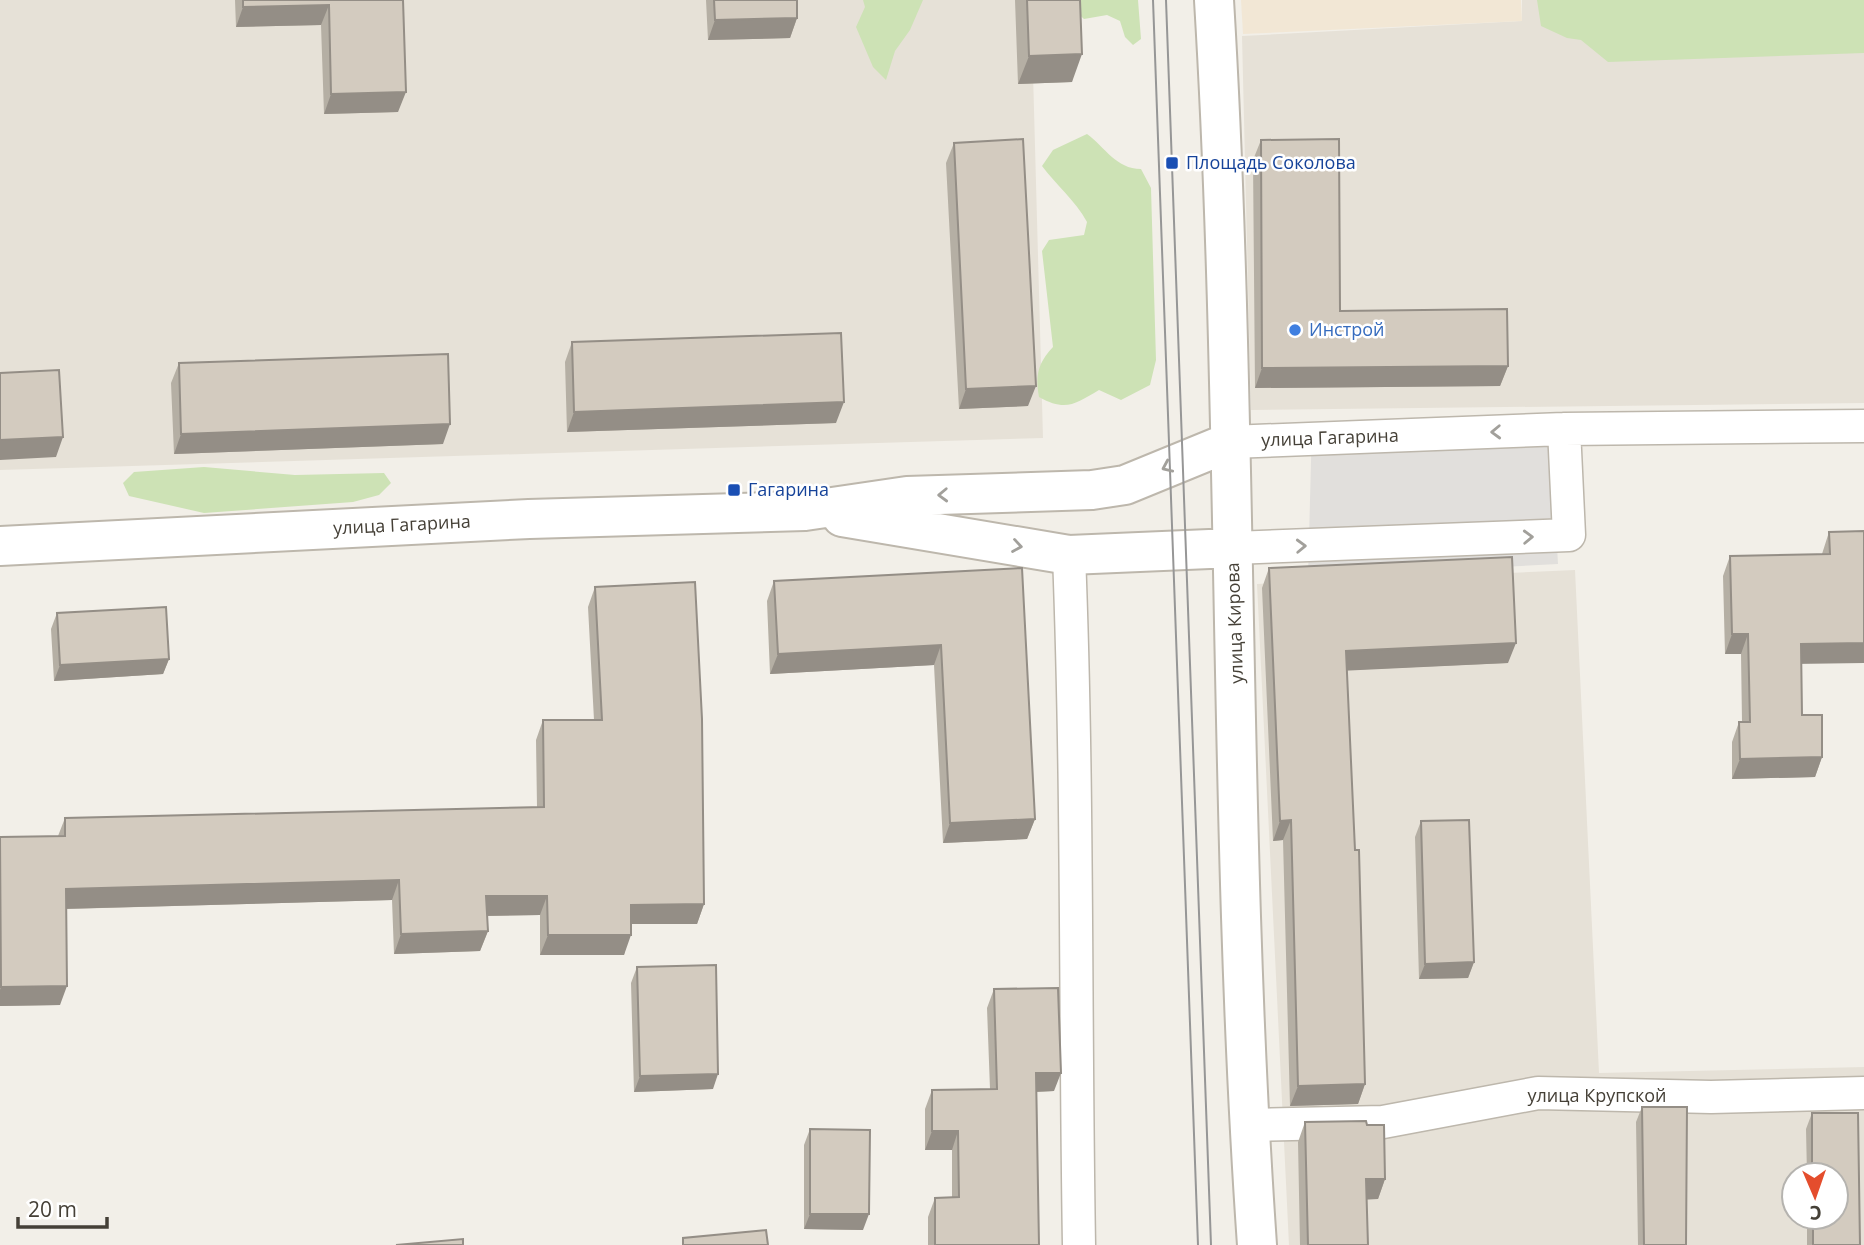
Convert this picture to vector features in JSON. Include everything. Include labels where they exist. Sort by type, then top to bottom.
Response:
[{"type":"street","name":"улица Кирова","points":[[1214,0],[1230,442],[1248,1125],[1257,1245]]},
{"type":"street","name":"улица Гагарина","points":[[0,546],[529,519],[805,511],[907,496],[1091,490],[1125,485],[1230,442],[1564,429],[1864,426]]},
{"type":"street","name":"улица Гагарина","points":[[805,511],[1069,555],[1569,535],[1564,429]]},
{"type":"street","points":[[1069,555],[1076,841],[1074,976],[1079,1245]]},
{"type":"street","name":"улица Крупской","points":[[1248,1125],[1382,1122],[1538,1093],[1711,1097],[1864,1093]]},
{"type":"shaded area","points":[[0,0],[1031,0],[1043,438],[0,470]]},
{"type":"shaded area","points":[[1241,0],[1521,0],[1522,21],[1243,34]]},
{"type":"shaded area","points":[[1522,0],[1864,0],[1864,403],[1251,410],[1242,36],[1522,21]]},
{"type":"shaded area","points":[[1550,418],[1558,564],[1308,577],[1312,424]]},
{"type":"shaded area","points":[[1575,570],[1599,1073],[1864,1067],[1864,1245],[1289,1245],[1257,584]]},
{"type":"green space","points":[[863,0],[923,0],[910,30],[895,51],[886,80],[873,67],[856,27],[865,7]]},
{"type":"green space","points":[[1077,0],[1138,0],[1141,39],[1133,45],[1125,37],[1120,21],[1107,15],[1084,19],[1074,10]]},
{"type":"green space","points":[[1537,0],[1864,0],[1864,53],[1608,62],[1581,40],[1567,38],[1541,26]]},
{"type":"green space","points":[[1087,134],[1118,161],[1141,169],[1151,188],[1156,360],[1150,385],[1121,400],[1099,390],[1077,402],[1064,405],[1039,397],[1039,370],[1053,347],[1042,251],[1049,240],[1084,235],[1087,222],[1042,166],[1053,150]]},
{"type":"green space","points":[[204,467],[295,475],[384,473],[391,483],[379,495],[353,502],[204,513],[129,496],[123,483],[134,472]]},
{"type":"building","points":[[243,0],[403,0],[406,92],[331,94],[329,5],[243,7]]},
{"type":"building","points":[[714,0],[797,0],[797,18],[715,20]]},
{"type":"building","points":[[1027,0],[1080,0],[1082,54],[1029,56]]},
{"type":"building","points":[[1023,139],[1036,386],[966,389],[954,143]]},
{"type":"building","points":[[1339,139],[1340,311],[1507,309],[1508,366],[1262,368],[1261,140]]},
{"type":"building","points":[[841,333],[844,402],[574,412],[572,342]]},
{"type":"building","points":[[448,354],[450,424],[181,434],[179,363]]},
{"type":"building","points":[[59,370],[63,437],[0,440],[0,373]]},
{"type":"building","points":[[1864,531],[1864,643],[1801,644],[1802,715],[1822,715],[1822,757],[1740,759],[1739,722],[1750,722],[1748,634],[1732,634],[1730,556],[1830,554],[1829,532]]},
{"type":"building","points":[[1512,557],[1516,643],[1346,651],[1355,850],[1359,850],[1365,1084],[1298,1086],[1291,820],[1280,821],[1269,568]]},
{"type":"building","points":[[1022,568],[1035,819],[950,823],[941,645],[778,654],[774,581]]},
{"type":"building","points":[[695,582],[702,719],[704,904],[631,905],[631,935],[548,935],[547,896],[486,896],[488,931],[401,934],[399,880],[66,889],[67,986],[1,987],[0,837],[65,836],[65,818],[544,807],[543,720],[602,720],[595,587]]},
{"type":"building","points":[[166,607],[169,659],[60,665],[57,613]]},
{"type":"building","points":[[1469,820],[1474,962],[1425,964],[1421,821]]},
{"type":"building","points":[[716,965],[718,1074],[640,1076],[637,967]]},
{"type":"building","points":[[1058,988],[1061,1073],[1036,1073],[1039,1245],[935,1245],[935,1198],[959,1197],[958,1131],[932,1131],[932,1090],[997,1089],[994,989]]},
{"type":"building","points":[[1642,1107],[1687,1107],[1686,1245],[1644,1245]]},
{"type":"building","points":[[1812,1113],[1858,1113],[1860,1245],[1813,1245],[1813,1231],[1850,1231],[1850,1161],[1812,1161]]},
{"type":"building","points":[[1366,1121],[1367,1125],[1384,1125],[1385,1179],[1366,1179],[1368,1245],[1308,1245],[1305,1122]]},
{"type":"building","points":[[810,1129],[870,1130],[869,1214],[810,1214]]},
{"type":"building","points":[[766,1230],[768,1245],[683,1245],[683,1238]]},
{"type":"building","points":[[463,1239],[463,1245],[396,1245]]},
{"type":"tram line","points":[[1153,0],[1198,1245]]},
{"type":"tram line","points":[[1166,0],[1211,1245]]},
{"type":"place","name":"Площадь Соколова","points":[[1172,163]]},
{"type":"place","name":"Инстрой","points":[[1295,330]]},
{"type":"place","name":"Гагарина","points":[[734,490]]}]
